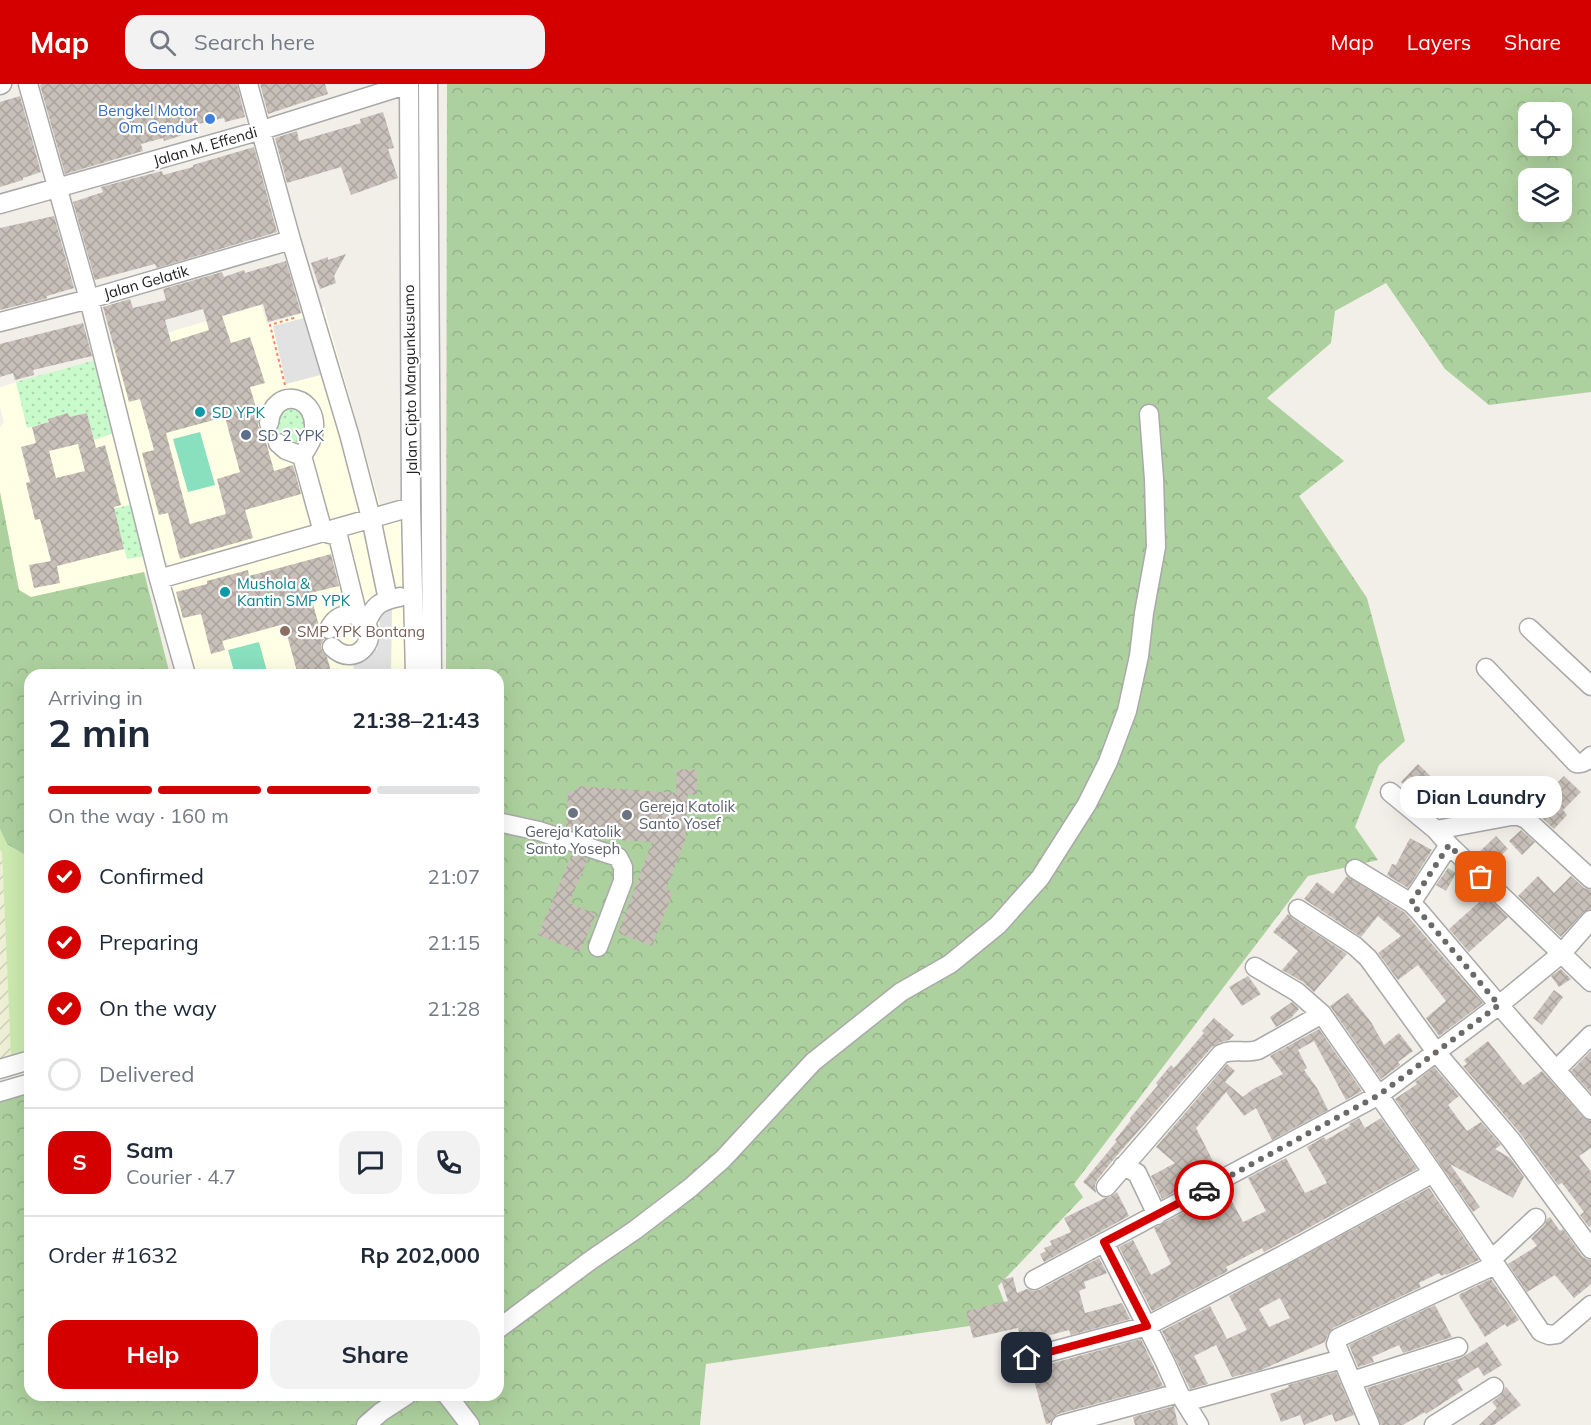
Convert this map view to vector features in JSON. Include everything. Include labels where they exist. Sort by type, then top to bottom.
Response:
[{"type":"street","points":[[28,84],[89,299],[159,579],[184,669]]},
{"type":"street","points":[[248,84],[291,240],[341,406],[371,518],[388,600]]},
{"type":"street","name":"Jalan M. Effendi","points":[[0,204],[262,130],[409,84]]},
{"type":"street","name":"Jalan Cipto Mangunkusumo","points":[[409,84],[411,507],[415,669]]},
{"type":"street","name":"Jalan Cipto Mangunkusumo","points":[[428,84],[432,669]]},
{"type":"street","name":"Jalan Gelatik","points":[[0,322],[89,299],[291,240]]},
{"type":"street","points":[[410,298],[430,297]]},
{"type":"street","points":[[269,423],[272,410],[282,400],[296,399],[303,402],[314,418],[312,437],[302,456]]},
{"type":"street","points":[[314,418],[341,406]]},
{"type":"street","points":[[504,1325],[690,1188],[723,1159],[813,1062],[902,992],[950,963],[998,925],[1040,878],[1088,804],[1108,762],[1127,711],[1139,656],[1156,547],[1149,414]]},
{"type":"street","points":[[278,442],[286,450],[302,456],[334,532],[369,636],[365,648],[355,655],[342,655],[332,647]]},
{"type":"street","points":[[159,579],[334,532],[371,518],[411,507]]},
{"type":"street","points":[[362,620],[370,615],[378,604],[414,595]]},
{"type":"street","points":[[329,629],[340,616],[352,615],[362,620]]},
{"type":"street","points":[[1529,628],[1591,686]]},
{"type":"street","points":[[1486,668],[1576,763],[1580,764],[1591,756]]},
{"type":"street","points":[[1390,792],[1436,830],[1591,982]]},
{"type":"street","points":[[1436,830],[1520,816],[1591,879]]},
{"type":"street","points":[[504,823],[539,831],[618,857],[622,867],[622,881],[598,947]]},
{"type":"street","points":[[1411,903],[1449,845]]},
{"type":"street","points":[[1355,869],[1411,903],[1556,1070],[1589,1102]]},
{"type":"street","points":[[1298,909],[1354,946],[1368,958],[1436,1052],[1511,1140],[1591,1249]]},
{"type":"street","points":[[1034,1280],[1379,1095],[1499,1005],[1561,954],[1591,920]]},
{"type":"street","points":[[1255,968],[1297,992],[1322,1014],[1541,1332],[1545,1335],[1557,1334],[1591,1305]]},
{"type":"street","points":[[1106,1186],[1133,1173],[1221,1054],[1230,1051],[1258,1050],[1322,1014]]},
{"type":"street","points":[[1556,1070],[1591,1035]]},
{"type":"street","points":[[0,1069],[24,1062]]},
{"type":"street","points":[[0,1092],[24,1085]]},
{"type":"street","points":[[1133,1173],[1157,1215]]},
{"type":"street","points":[[1027,1358],[1147,1326],[1433,1173]]},
{"type":"street","points":[[1370,1425],[1336,1344],[1338,1338],[1493,1262],[1536,1218]]},
{"type":"street","points":[[1104,1242],[1182,1397],[1199,1425]]},
{"type":"street","points":[[1352,1381],[1458,1347]]},
{"type":"street","points":[[1061,1425],[1342,1359]]},
{"type":"street","points":[[1434,1425],[1494,1387]]},
{"type":"street","points":[[366,1425],[398,1401]]},
{"type":"street","points":[[452,1401],[470,1425]]},
{"type":"path","points":[[289,399],[270,325],[305,314],[310,303]]},
{"type":"shaded area","points":[[261,305],[267,324],[324,307],[382,512],[176,571],[164,560],[109,350]]},
{"type":"shaded area","points":[[308,317],[324,374],[286,384],[273,326]]},
{"type":"shaded area","points":[[99,359],[155,570],[31,597],[19,590],[0,492],[0,427],[4,422],[0,408],[0,387]]},
{"type":"shaded area","name":"SMP YPK Bontang","points":[[407,515],[405,669],[175,669],[153,587]]},
{"type":"shaded area","points":[[392,608],[391,669],[354,669],[353,664],[363,662],[377,649],[380,635],[379,612]]},
{"type":"shaded area","points":[[0,850],[2,851],[11,1055],[0,1059]]},
{"type":"green space","points":[[447,84],[1591,84],[1591,392],[1489,405],[1445,369],[1386,283],[1335,311],[1331,343],[1267,398],[1344,461],[1299,496],[1367,598],[1405,741],[1379,765],[1355,827],[1378,860],[1308,876],[1074,1184],[1083,1197],[998,1286],[1011,1320],[706,1364],[700,1425],[0,1425],[0,1102],[24,1094],[24,1401],[504,1401],[504,669],[446,669]]},
{"type":"green space","points":[[99,359],[117,432],[94,440],[87,413],[69,417],[67,414],[27,428],[16,382]]},
{"type":"green space","points":[[280,407],[300,408],[309,432],[298,448],[278,436],[275,424]]},
{"type":"green space","points":[[200,432],[215,485],[188,492],[173,439]]},
{"type":"green space","points":[[0,492],[19,590],[31,597],[144,572],[168,669],[24,669],[24,854],[7,844],[0,829]]},
{"type":"green space","points":[[138,503],[151,555],[127,559],[118,526],[100,512]]},
{"type":"green space","points":[[259,642],[266,669],[233,669],[228,650]]},
{"type":"green space","points":[[0,829],[7,844],[24,854],[24,1052],[11,1055],[2,852],[0,850]]},
{"type":"building","points":[[237,84],[245,117],[225,122],[224,118],[181,128],[183,135],[164,141],[163,138],[141,144],[143,151],[65,174],[40,85]]},
{"type":"building","points":[[260,84],[325,84],[328,94],[268,114]]},
{"type":"building","points":[[20,96],[41,172],[0,187],[0,102]]},
{"type":"building","points":[[383,112],[394,148],[388,149],[398,178],[351,195],[341,167],[287,183],[275,138],[297,131],[299,141],[361,123],[360,119]]},
{"type":"building","points":[[254,147],[277,232],[157,268],[155,264],[95,280],[73,202],[103,192],[101,187],[162,171],[163,175]]},
{"type":"building","points":[[54,216],[74,288],[47,296],[45,299],[0,310],[0,228]]},
{"type":"building","points":[[346,254],[334,276],[336,283],[320,289],[311,263]]},
{"type":"building","points":[[286,261],[301,313],[268,322],[263,304],[222,316],[231,343],[250,337],[265,383],[250,387],[259,418],[258,426],[265,434],[272,434],[266,442],[274,471],[293,465],[301,494],[245,510],[253,538],[180,559],[168,513],[159,515],[142,453],[154,450],[140,399],[129,402],[103,307],[130,299],[133,308],[166,300],[163,289],[222,272],[224,277],[244,270],[245,273]],"holes":[[[203,309],[209,330],[171,342],[165,320]],[[225,417],[240,472],[217,479],[226,514],[190,524],[166,433]]]},
{"type":"building","points":[[83,323],[92,356],[33,370],[34,375],[15,380],[13,373],[0,377],[0,344]]},
{"type":"building","points":[[68,413],[69,417],[87,413],[96,448],[105,445],[121,505],[114,507],[124,549],[57,566],[60,583],[34,588],[29,565],[51,561],[40,519],[35,520],[26,483],[30,482],[21,447],[36,443],[32,427],[49,422],[48,419]],"holes":[[[78,444],[85,471],[56,478],[49,451]]]},
{"type":"building","points":[[331,554],[339,586],[310,593],[319,634],[324,639],[321,645],[322,651],[327,657],[330,669],[296,669],[284,624],[222,641],[225,650],[211,654],[201,614],[183,618],[176,592],[248,570],[249,576]]},
{"type":"building","points":[[1418,764],[1448,793],[1464,777],[1475,788],[1449,816],[1439,818],[1401,782]]},
{"type":"building","points":[[677,769],[697,770],[697,795],[688,794],[685,841],[666,889],[673,892],[652,946],[618,933],[652,842],[599,839],[566,828],[568,791],[577,791],[577,786],[676,793]]},
{"type":"building","points":[[1564,776],[1581,792],[1563,810],[1567,815],[1554,829],[1533,810],[1518,804],[1536,785],[1546,794]]},
{"type":"building","points":[[1521,830],[1535,842],[1522,855],[1509,841]]},
{"type":"building","points":[[1496,836],[1508,849],[1488,867],[1476,855]]},
{"type":"building","points":[[1410,838],[1432,850],[1408,888],[1387,875],[1392,864],[1396,865]]},
{"type":"building","points":[[572,854],[588,859],[569,903],[596,914],[580,952],[538,935]]},
{"type":"building","points":[[1448,868],[1456,873],[1446,891],[1436,885]]},
{"type":"building","points":[[1347,876],[1404,912],[1483,1003],[1439,1036],[1426,1018],[1446,1001],[1418,965],[1398,980],[1378,953],[1401,936],[1378,916],[1361,937],[1304,899],[1317,882],[1333,894]]},
{"type":"building","points":[[1538,876],[1554,893],[1571,876],[1584,888],[1591,890],[1591,909],[1583,913],[1561,937],[1518,896]]},
{"type":"building","points":[[1486,896],[1508,917],[1469,952],[1449,929]]},
{"type":"building","points":[[1288,914],[1347,954],[1314,992],[1303,982],[1282,970],[1298,951],[1273,932]]},
{"type":"building","points":[[1561,969],[1571,979],[1559,987],[1551,976]]},
{"type":"building","points":[[1248,976],[1261,994],[1242,1006],[1229,987]]},
{"type":"building","points":[[1554,990],[1563,997],[1542,1025],[1533,1018]]},
{"type":"building","points":[[1348,993],[1371,1022],[1384,1045],[1399,1033],[1413,1051],[1398,1062],[1400,1065],[1381,1079],[1330,1006]]},
{"type":"building","points":[[1292,1002],[1299,1009],[1291,1018],[1276,1027],[1270,1017]]},
{"type":"building","points":[[1214,1018],[1234,1035],[1229,1040],[1212,1047],[1113,1160],[1097,1180],[1096,1193],[1083,1182],[1117,1141],[1115,1140],[1131,1120],[1130,1118],[1158,1085],[1156,1083],[1171,1065],[1174,1068]]},
{"type":"building","points":[[1319,1029],[1362,1091],[1346,1100],[1314,1041],[1298,1050],[1307,1068],[1304,1070],[1317,1088],[1328,1110],[1272,1140],[1256,1108],[1244,1116],[1226,1092],[1196,1128],[1217,1169],[1162,1199],[1151,1176],[1175,1163],[1156,1147],[1227,1064],[1235,1071],[1225,1082],[1243,1097],[1253,1089],[1283,1074],[1270,1056]]},
{"type":"building","points":[[1488,1041],[1523,1085],[1542,1071],[1583,1117],[1591,1121],[1591,1148],[1579,1156],[1591,1172],[1591,1226],[1589,1227],[1580,1215],[1584,1212],[1562,1183],[1558,1185],[1520,1133],[1463,1066],[1467,1064],[1464,1060]]},
{"type":"building","points":[[1591,1051],[1591,1093],[1571,1071]]},
{"type":"building","points":[[1434,1067],[1459,1096],[1448,1105],[1467,1131],[1481,1122],[1501,1145],[1495,1149],[1510,1158],[1524,1177],[1513,1198],[1450,1164],[1480,1207],[1473,1212],[1395,1099],[1417,1084],[1415,1082]]},
{"type":"building","points":[[1359,1118],[1365,1128],[1381,1118],[1417,1169],[1264,1252],[1262,1248],[1226,1267],[1228,1271],[1152,1311],[1119,1247],[1133,1240],[1151,1275],[1171,1264],[1154,1228],[1226,1190],[1243,1222],[1266,1211],[1248,1178],[1286,1158],[1305,1193],[1327,1183],[1307,1147],[1324,1137],[1326,1140]]},
{"type":"building","points":[[1429,1188],[1479,1260],[1446,1275],[1441,1276],[1439,1273],[1419,1283],[1421,1287],[1333,1328],[1325,1342],[1261,1370],[1232,1377],[1216,1345],[1194,1356],[1208,1384],[1190,1389],[1162,1331],[1210,1306],[1227,1339],[1247,1330],[1229,1296]],"holes":[[[1280,1298],[1290,1318],[1269,1327],[1259,1309]]]},
{"type":"building","points":[[1117,1192],[1129,1216],[1044,1262],[1040,1254],[1046,1251],[1044,1248],[1052,1245],[1050,1241],[1071,1232],[1064,1218]]},
{"type":"building","points":[[1550,1217],[1560,1231],[1563,1229],[1582,1256],[1591,1260],[1591,1284],[1574,1298],[1555,1275],[1527,1292],[1508,1264],[1537,1246],[1531,1238]]},
{"type":"building","points":[[1099,1258],[1107,1273],[1084,1282],[1086,1288],[1079,1291],[1085,1313],[1122,1303],[1130,1319],[1071,1335],[1069,1330],[1043,1337],[1044,1342],[1023,1348],[1018,1328],[973,1338],[966,1311],[1008,1301],[1001,1280],[1013,1277],[1017,1293],[1027,1289],[1039,1290]]},
{"type":"building","points":[[1491,1279],[1519,1320],[1507,1327],[1505,1324],[1485,1337],[1459,1296]]},
{"type":"building","points":[[1435,1305],[1452,1337],[1403,1353],[1399,1345],[1372,1357],[1374,1362],[1358,1367],[1349,1345]]},
{"type":"building","points":[[1141,1339],[1163,1386],[1058,1414],[1046,1424],[1031,1369]]},
{"type":"building","points":[[1487,1342],[1502,1365],[1484,1376],[1478,1367],[1457,1380],[1463,1390],[1426,1414],[1425,1412],[1403,1425],[1381,1425],[1367,1388],[1461,1358]]},
{"type":"building","points":[[1336,1372],[1354,1415],[1335,1422],[1332,1414],[1304,1425],[1300,1415],[1281,1422],[1270,1394],[1289,1387],[1288,1385]]},
{"type":"building","points":[[1506,1387],[1521,1405],[1494,1425],[1479,1425],[1497,1408],[1492,1402]]},
{"type":"building","points":[[1174,1406],[1178,1425],[1135,1425],[1133,1417]]},
{"type":"way so far","points":[[1204,1190],[1379,1095],[1499,1005],[1411,903],[1449,845],[1481,877]]},
{"type":"place","name":"Bengkel Motor Om Gendut","points":[[210,119]]},
{"type":"place","name":"SD YPK","points":[[200,412]]},
{"type":"place","name":"SD 2 YPK","points":[[246,435]]},
{"type":"place","name":"Mushola & Kantin SMP YPK","points":[[225,592]]},
{"type":"place","name":"SMP YPK Bontang","points":[[285,631]]},
{"type":"place","name":"Gereja Katolik Santo Yoseph","points":[[573,813]]},
{"type":"place","name":"Gereja Katolik Santo Yosef","points":[[627,815]]},
{"type":"place","name":"Dian Laundry","points":[[1481,877]]},
{"type":"route","points":[[1027,1358],[1147,1326],[1104,1242],[1204,1190]]}]
